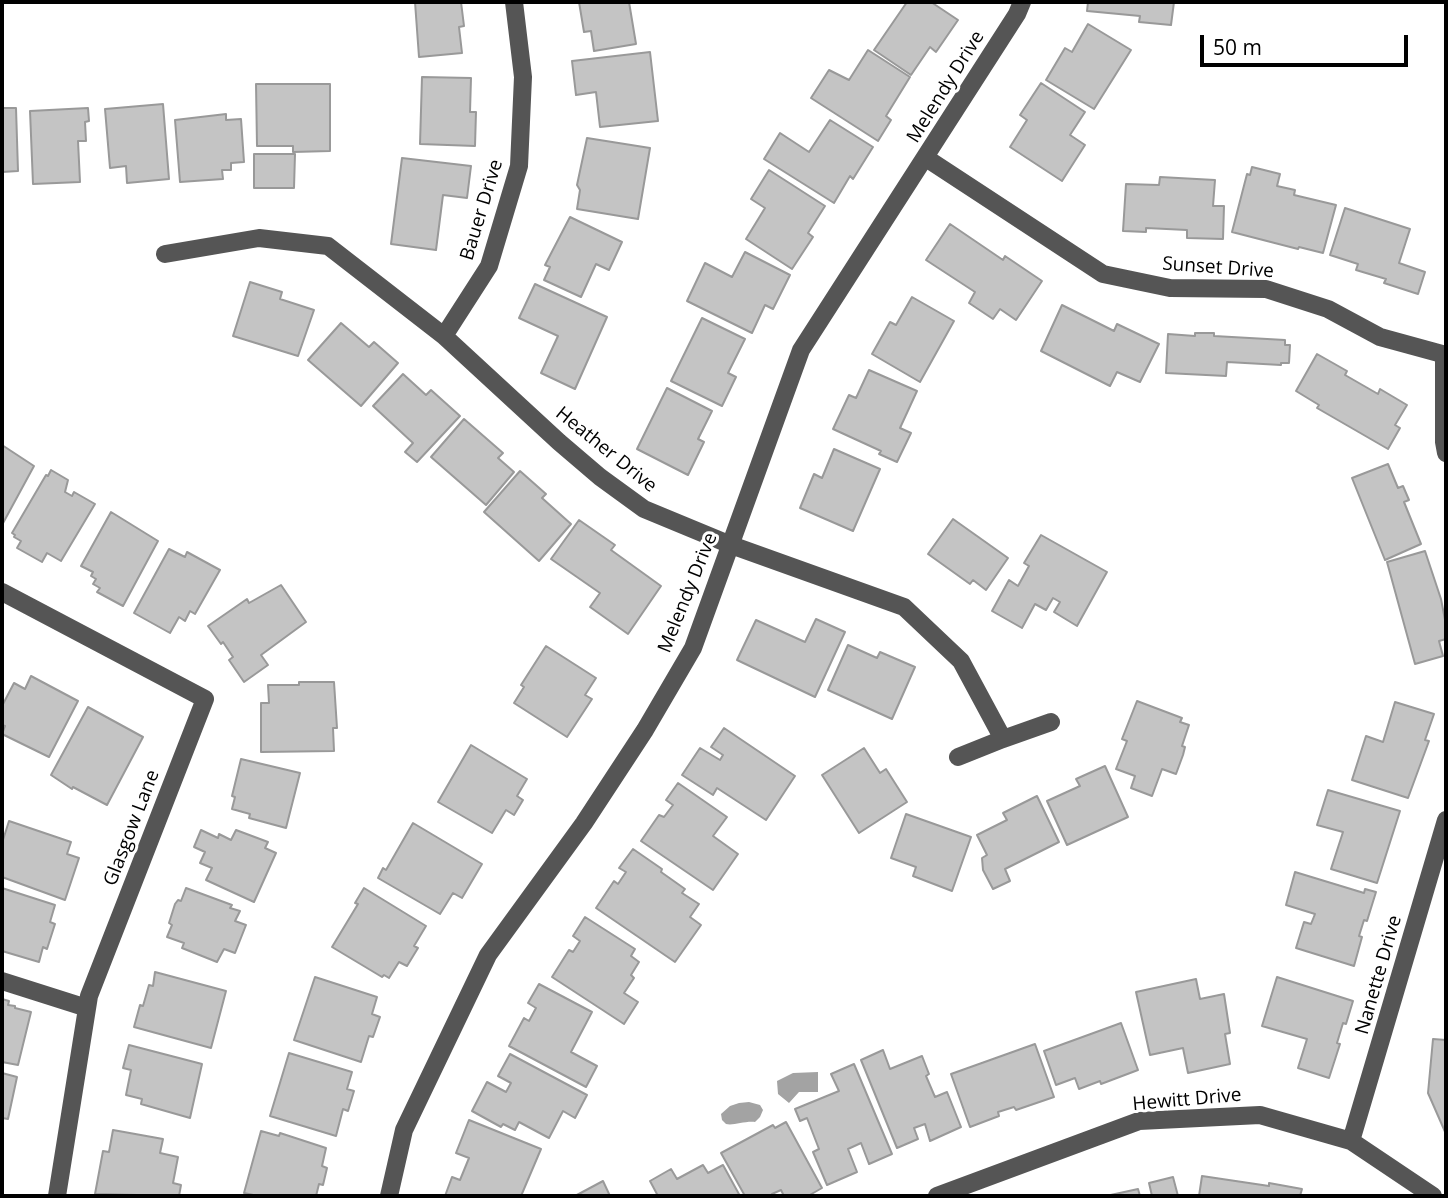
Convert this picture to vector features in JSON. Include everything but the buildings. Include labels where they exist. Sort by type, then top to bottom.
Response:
[{"type":"street","name":"Bauer Drive","points":[[444,336],[489,266],[519,166],[523,77],[514,2]]},
{"type":"street","name":"Melendy Drive","points":[[389,1196],[404,1130],[488,955],[584,823],[645,730],[693,648],[801,350],[926,158],[1022,2]]},
{"type":"street","name":"Sunset Drive","points":[[926,158],[1103,274],[1170,288],[1266,289],[1328,309],[1380,337],[1445,356]]},
{"type":"street","name":"Heather Drive","points":[[165,254],[258,238],[328,246],[444,336],[600,477],[644,509],[731,545],[904,607],[961,661],[1003,739]]},
{"type":"street","points":[[1445,356],[1446,453]]},
{"type":"street","name":"Glasgow Lane","points":[[2,592],[205,699],[94,983],[87,1008],[57,1196]]},
{"type":"street","points":[[958,757],[1051,722]]},
{"type":"street","name":"Nanette Drive","points":[[1352,1142],[1446,820]]},
{"type":"street","points":[[2,981],[87,1008]]},
{"type":"street","name":"Hewitt Drive","points":[[937,1196],[1139,1121],[1261,1115],[1352,1142],[1433,1196]]},
{"type":"shaded area","points":[[818,1072],[818,1092],[799,1092],[789,1103],[778,1094],[777,1081],[793,1073]]},
{"type":"shaded area","points":[[739,1103],[760,1105],[763,1110],[760,1117],[755,1122],[726,1124],[721,1114],[730,1106]]}]
